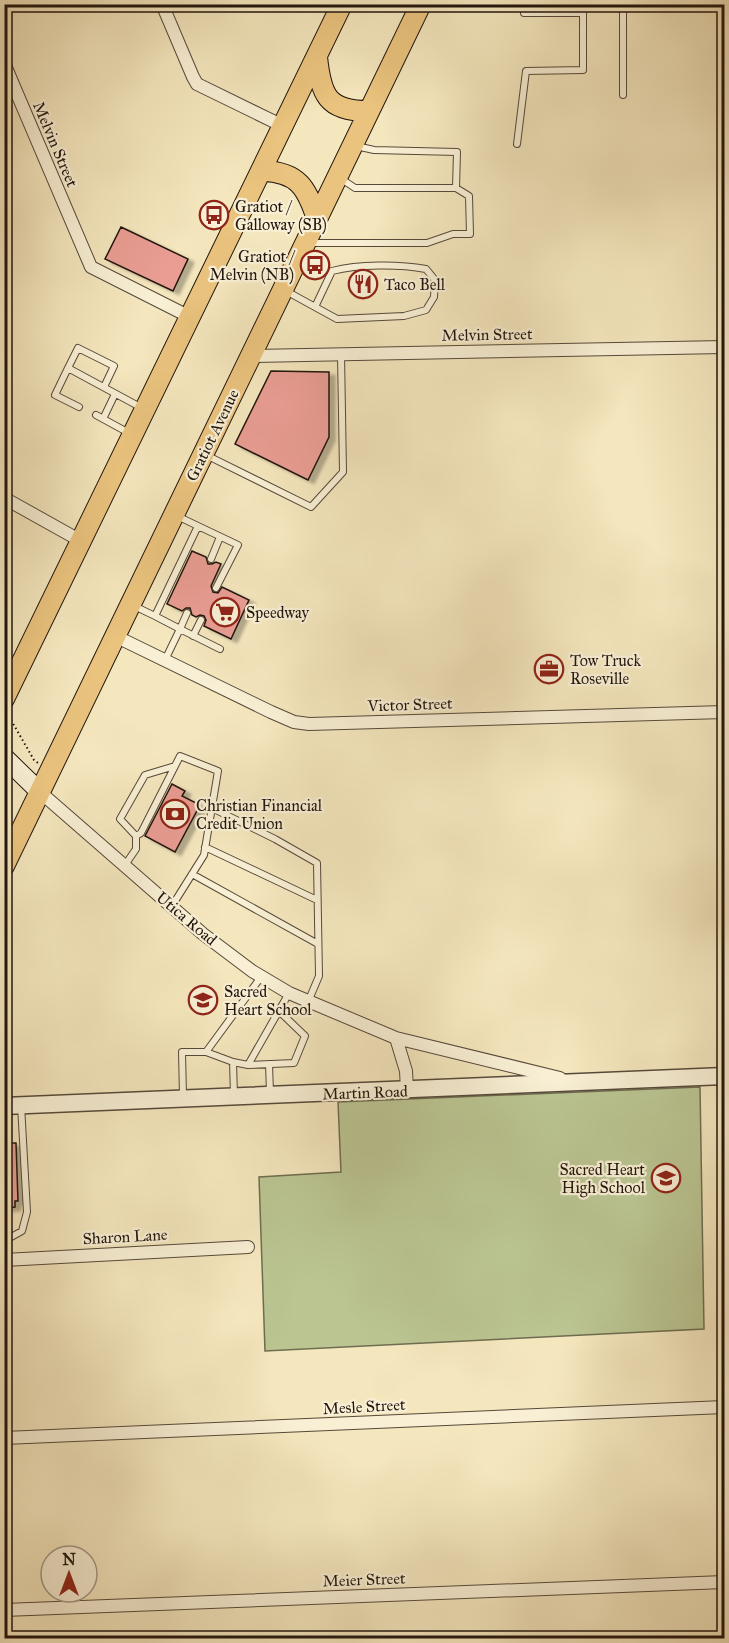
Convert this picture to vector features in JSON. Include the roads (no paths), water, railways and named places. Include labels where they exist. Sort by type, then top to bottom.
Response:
[{"type":"main road","points":[[4,699],[263,171],[342,4]]},
{"type":"main road","name":"Gratiot Avenue","points":[[4,866],[421,4]]},
{"type":"main road","points":[[317,57],[321,82],[329,100],[345,110],[368,111]]},
{"type":"main road","points":[[263,171],[276,171],[297,180],[311,199],[317,219]]},
{"type":"main road","name":"Utica Road","points":[[4,757],[40,792]]},
{"type":"street","points":[[162,4],[197,84],[283,126]]},
{"type":"street","name":"Melvin Street","points":[[4,63],[91,267],[190,317]]},
{"type":"street","name":"Melvin Street","points":[[250,356],[724,346]]},
{"type":"street","points":[[4,498],[81,541]]},
{"type":"street","name":"Victor Street","points":[[115,636],[271,712],[294,722],[309,724],[724,712]]},
{"type":"street","name":"Utica Road","points":[[40,792],[204,934],[261,976],[289,993],[396,1038],[581,1083]]},
{"type":"street","points":[[396,1038],[405,1071],[407,1090]]},
{"type":"street","name":"Martin Road","points":[[13,1106],[724,1076]]},
{"type":"street","name":"Sharon Lane","points":[[4,1260],[248,1247]]},
{"type":"street","name":"Mesle Street","points":[[4,1438],[724,1407]]},
{"type":"street","name":"Meier Street","points":[[4,1610],[724,1582]]},
{"type":"lane","points":[[524,4],[524,13],[582,13]]},
{"type":"lane","points":[[517,144],[526,71],[583,70],[582,4]]},
{"type":"lane","points":[[623,4],[623,95]]},
{"type":"lane","points":[[352,145],[374,150],[457,152],[456,188]]},
{"type":"lane","points":[[305,243],[427,243],[453,234],[470,234],[469,196],[456,188],[355,188],[337,176]]},
{"type":"lane","points":[[282,289],[337,319],[404,316],[426,310],[434,297],[435,280],[426,269],[410,266],[345,268],[332,271],[315,306]]},
{"type":"lane","points":[[79,407],[55,395],[78,348],[114,366],[104,387]]},
{"type":"lane","points":[[203,453],[311,507],[343,472],[342,354]]},
{"type":"lane","points":[[68,368],[145,409]]},
{"type":"lane","points":[[103,419],[115,394]]},
{"type":"lane","points":[[96,415],[132,434]]},
{"type":"lane","points":[[174,514],[238,545],[216,588]]},
{"type":"lane","points":[[155,616],[198,526]]},
{"type":"lane","points":[[211,559],[220,537]]},
{"type":"lane","points":[[131,604],[220,649]]},
{"type":"lane","points":[[165,660],[187,613]]},
{"type":"lane","points":[[194,636],[201,620]]},
{"type":"lane","points":[[136,836],[141,833],[180,756],[218,771],[204,855],[172,906]]},
{"type":"lane","points":[[125,865],[136,849],[136,836],[120,819],[145,775],[176,766]]},
{"type":"lane","points":[[212,808],[275,838],[317,863],[319,976],[308,1002]]},
{"type":"lane","points":[[205,847],[317,900]]},
{"type":"lane","points":[[192,874],[318,944]]},
{"type":"lane","points":[[206,1052],[261,976]]},
{"type":"lane","points":[[248,1065],[289,993]]},
{"type":"lane","points":[[183,1099],[182,1052],[206,1052],[232,1062],[248,1065],[294,1063],[305,1036],[279,1011]]},
{"type":"lane","points":[[232,1062],[234,1097]]},
{"type":"lane","points":[[269,1064],[270,1096]]},
{"type":"lane","points":[[4,1241],[22,1231],[27,1212],[13,1106]]},
{"type":"place","name":"Gratiot / Galloway (SB)","points":[[214,215]]},
{"type":"place","name":"Gratiot / Melvin (NB)","points":[[315,265]]},
{"type":"place","name":"Taco Bell","points":[[363,284]]},
{"type":"place","name":"Speedway","points":[[225,612]]},
{"type":"place","name":"Tow Truck Roseville","points":[[549,669]]},
{"type":"place","name":"Christian Financial Credit Union","points":[[175,814]]},
{"type":"place","name":"Sacred Heart School","points":[[203,1000]]},
{"type":"place","name":"Sacred Heart High School","points":[[666,1178]]}]
